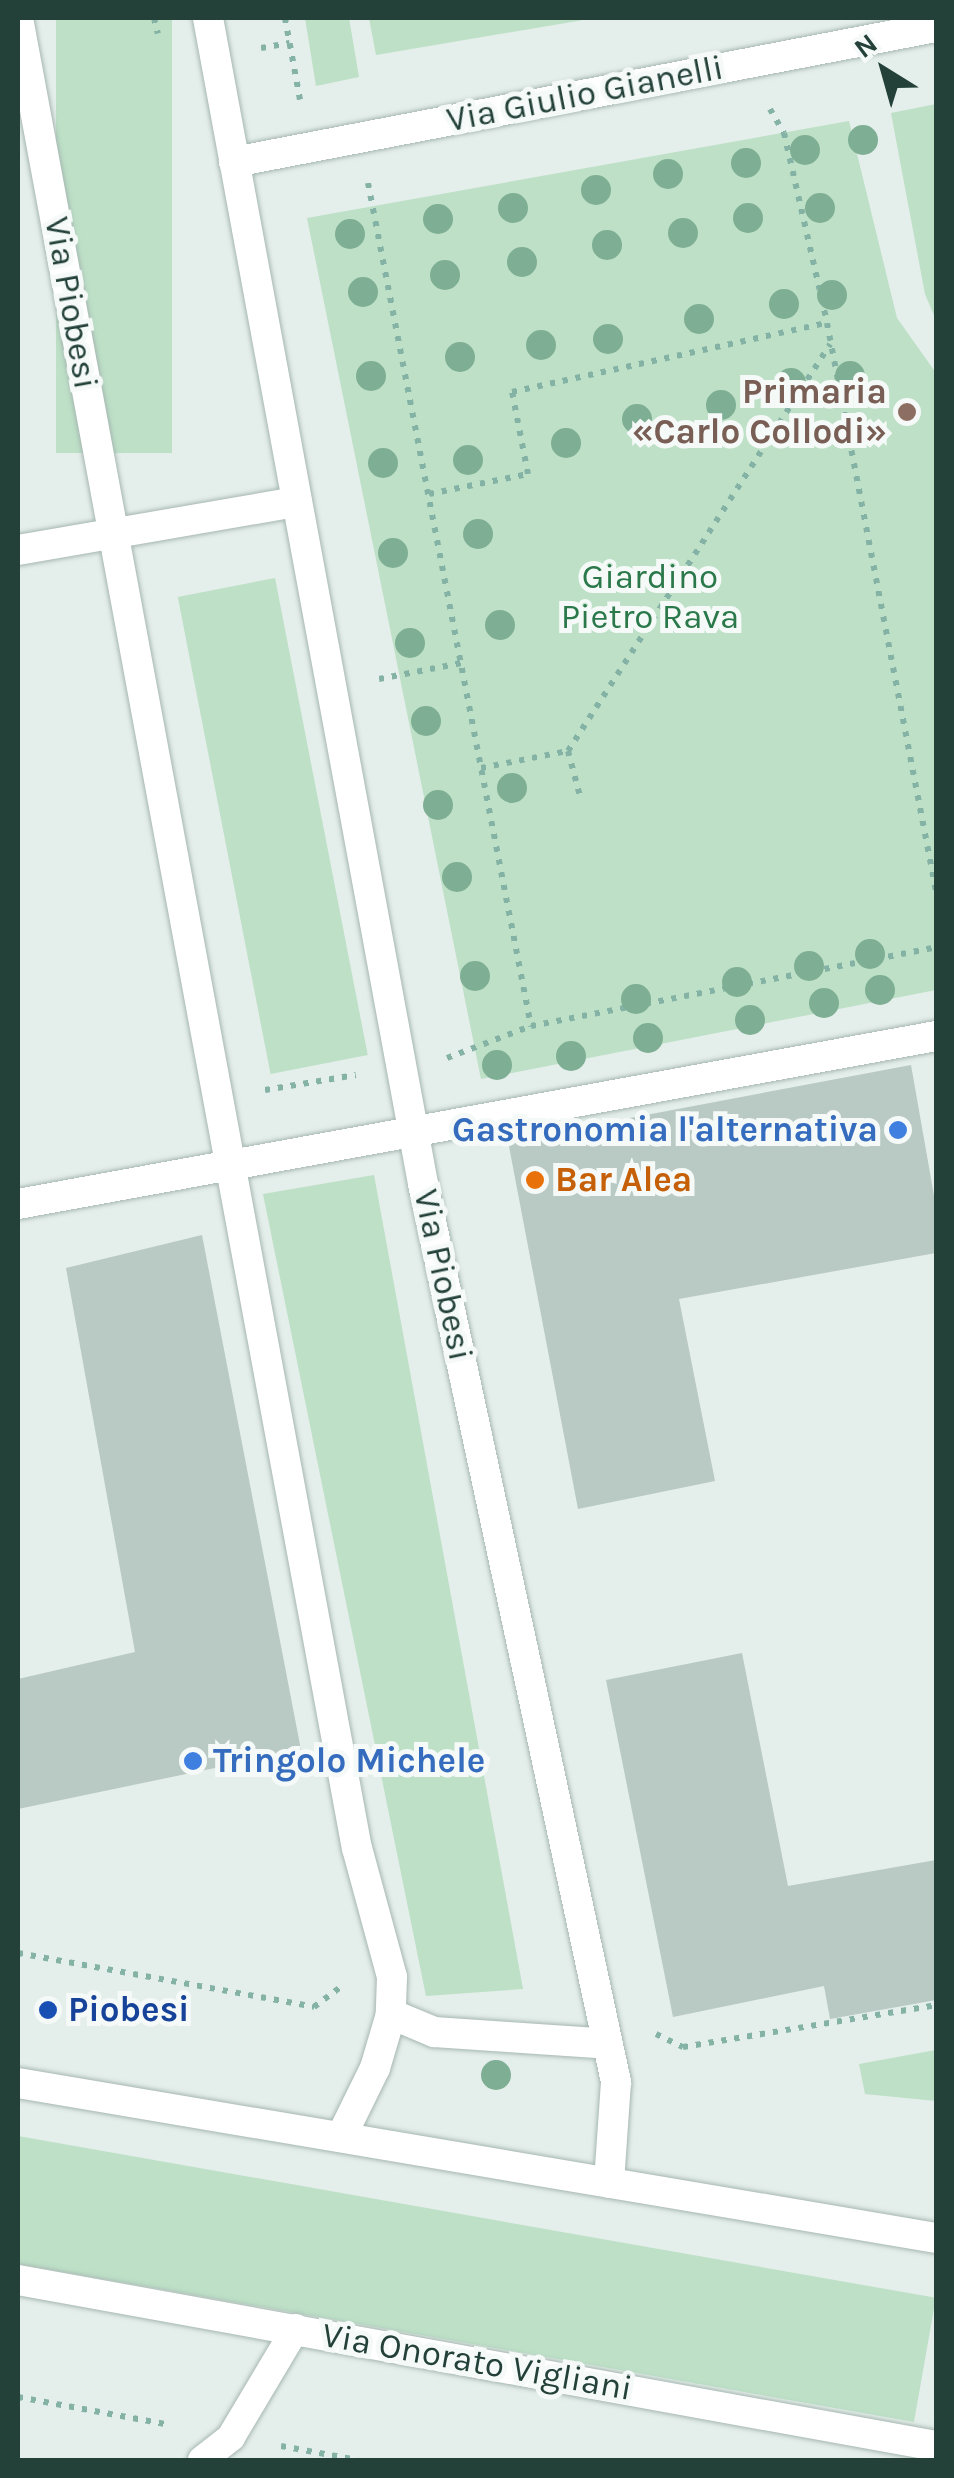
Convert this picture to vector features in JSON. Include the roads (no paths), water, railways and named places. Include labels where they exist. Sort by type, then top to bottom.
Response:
[{"type":"street","name":"Via Piobesi","points":[[18,18],[358,1848],[392,1977],[391,2014],[375,2068],[342,2135]]},
{"type":"street","name":"Via Piobesi","points":[[208,18],[414,1134],[616,2082],[609,2183]]},
{"type":"street","name":"Via Giulio Gianelli","points":[[234,162],[936,27]]},
{"type":"street","points":[[18,550],[113,530],[297,502]]},
{"type":"street","points":[[18,1204],[233,1168],[936,1036]]},
{"type":"street","points":[[391,2014],[434,2032],[608,2044]]},
{"type":"street","points":[[18,2083],[936,2238]]},
{"type":"street","name":"Via Onorato Vigliani","points":[[18,2280],[936,2446]]},
{"type":"lane","points":[[202,2460],[231,2437],[296,2328]]},
{"type":"place","name":"Primaria «Carlo Collodi»","points":[[907,412]]},
{"type":"place","name":"Gastronomia l'alternativa","points":[[898,1130]]},
{"type":"place","name":"Bar Alea","points":[[535,1180]]},
{"type":"place","name":"Tringolo Michele","points":[[193,1761]]},
{"type":"place","name":"Piobesi","points":[[48,2010]]},
{"type":"park label","name":"Giardino Pietro Rava","points":[[650,597]]}]
